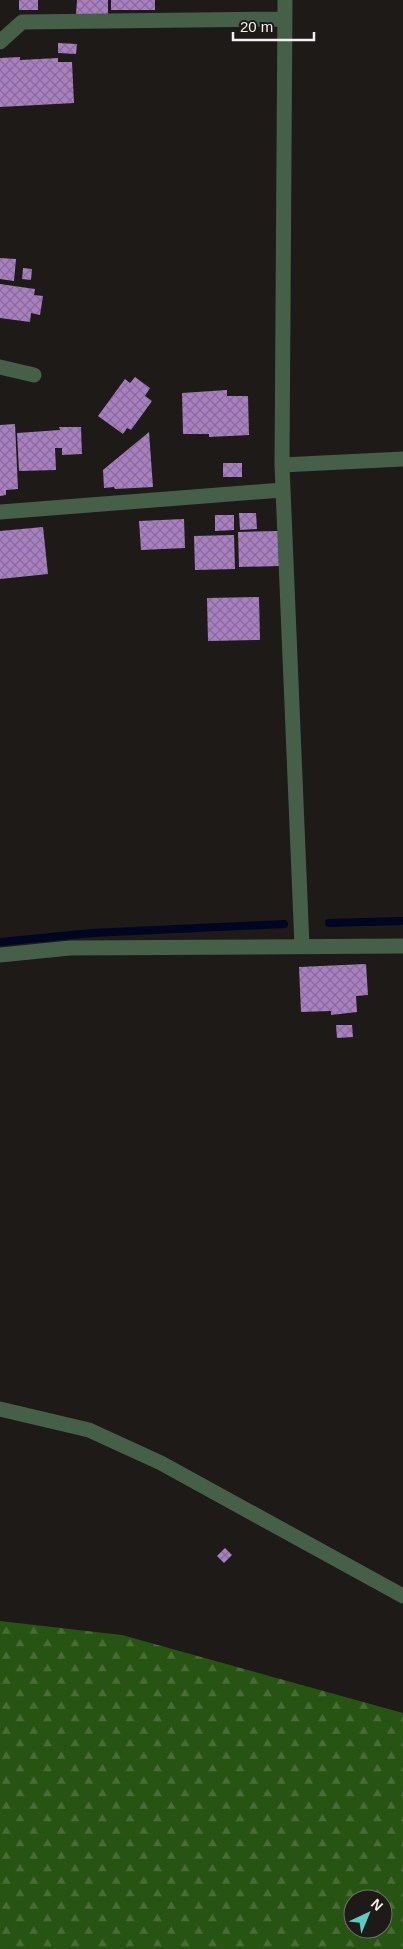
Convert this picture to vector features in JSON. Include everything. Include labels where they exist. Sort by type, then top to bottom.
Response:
[{"type":"street","points":[[284,0],[282,490],[302,946]]},
{"type":"street","points":[[0,42],[22,22],[285,19]]},
{"type":"street","points":[[0,367],[34,375]]},
{"type":"street","points":[[282,465],[403,459]]},
{"type":"street","points":[[0,512],[282,490]]},
{"type":"street","points":[[0,955],[70,948],[403,946]]},
{"type":"street","points":[[0,1410],[89,1430],[161,1463],[403,1596]]},
{"type":"green space","points":[[0,1621],[122,1635],[403,1713],[403,1949],[0,1949]]},
{"type":"building","points":[[19,0],[38,0],[38,10],[19,10]]},
{"type":"building","points":[[77,0],[108,0],[108,14],[76,14]]},
{"type":"building","points":[[111,0],[155,0],[155,10],[111,10]]},
{"type":"building","points":[[58,43],[77,44],[76,54],[58,53]]},
{"type":"building","points":[[20,57],[20,60],[58,58],[58,62],[72,62],[74,103],[0,107],[0,58]]},
{"type":"building","points":[[0,258],[16,259],[14,281],[0,279]]},
{"type":"building","points":[[23,268],[32,269],[31,280],[22,279]]},
{"type":"building","points":[[0,284],[35,289],[34,295],[43,296],[40,315],[31,313],[30,322],[0,318]]},
{"type":"building","points":[[135,377],[150,388],[145,396],[152,401],[131,430],[127,428],[123,434],[98,416],[125,379],[130,383]]},
{"type":"building","points":[[227,390],[227,396],[248,396],[249,435],[209,437],[209,434],[183,434],[182,393]]},
{"type":"building","points":[[15,424],[18,489],[6,490],[6,495],[0,496],[0,425]]},
{"type":"building","points":[[59,427],[81,427],[82,454],[62,455],[62,448],[55,448],[56,470],[19,471],[17,433],[60,430]]},
{"type":"building","points":[[149,432],[153,487],[104,488],[103,470]]},
{"type":"building","points":[[223,463],[242,463],[242,477],[223,477]]},
{"type":"building","points":[[239,513],[256,513],[257,529],[240,530]]},
{"type":"building","points":[[215,515],[234,515],[234,530],[215,531]]},
{"type":"building","points":[[184,519],[185,548],[141,550],[139,521]]},
{"type":"building","points":[[43,527],[48,574],[0,579],[0,531]]},
{"type":"building","points":[[278,531],[279,566],[239,567],[238,532]]},
{"type":"building","points":[[234,535],[235,569],[195,570],[194,536]]},
{"type":"building","points":[[259,597],[260,640],[208,641],[207,598]]},
{"type":"building","points":[[366,964],[368,995],[356,996],[357,1012],[331,1015],[331,1011],[301,1012],[299,967]]},
{"type":"building","points":[[336,1025],[352,1025],[353,1037],[337,1038]]},
{"type":"building","points":[[225,1548],[232,1555],[224,1563],[217,1556]]},
{"type":"waterway","points":[[329,923],[403,921]]},
{"type":"waterway","points":[[0,942],[92,933],[284,924]]}]
